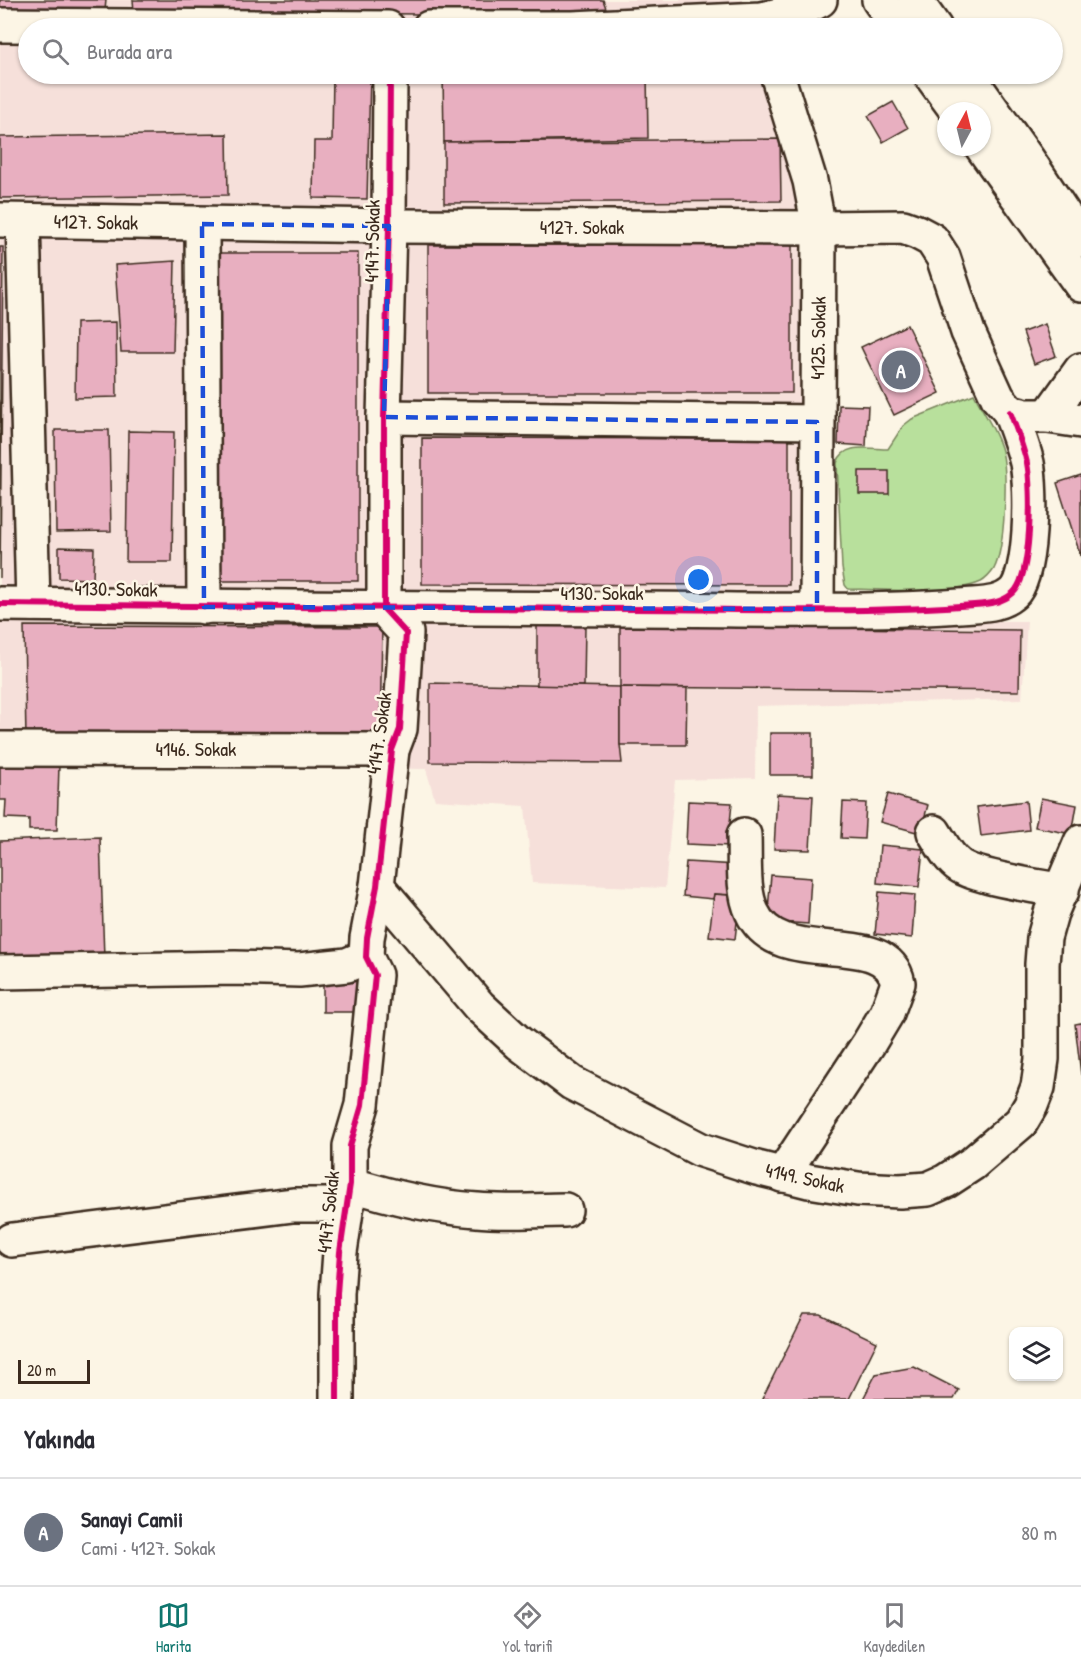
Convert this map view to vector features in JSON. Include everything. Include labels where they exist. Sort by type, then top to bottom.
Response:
[{"type":"street","points":[[662,0],[679,18]]},
{"type":"street","points":[[775,18],[810,6],[820,0]]},
{"type":"street","points":[[879,0],[892,18]]},
{"type":"street","points":[[915,0],[928,18]]},
{"type":"street","points":[[0,24],[18,24]]},
{"type":"street","name":"4147. Sokak","points":[[337,1399],[337,1294],[348,1194],[350,1146],[362,1105],[375,975],[366,957],[367,938],[377,886],[392,750],[400,729],[406,633],[384,609],[384,417],[390,84]]},
{"type":"street","name":"4125. Sokak","points":[[780,84],[810,181],[819,228],[817,609]]},
{"type":"street","points":[[937,84],[950,102]]},
{"type":"street","points":[[974,84],[1081,240]]},
{"type":"street","points":[[988,156],[1081,285]]},
{"type":"street","points":[[12,220],[33,604]]},
{"type":"street","name":"4127. Sokak","points":[[12,220],[389,226],[819,228],[903,226],[932,240],[943,256],[972,342],[998,398],[1010,412]]},
{"type":"street","points":[[202,224],[204,607]]},
{"type":"street","points":[[1048,416],[1081,370]]},
{"type":"street","points":[[1048,416],[1081,400]]},
{"type":"street","points":[[1010,412],[1026,416],[1081,412]]},
{"type":"street","name":"4130. Sokak","points":[[0,604],[384,609],[817,609],[924,608],[977,605],[1001,601],[1016,591],[1023,575],[1028,549],[1030,501],[1027,464],[1010,412]]},
{"type":"street","points":[[1048,416],[1081,421]]},
{"type":"street","points":[[384,417],[817,422]]},
{"type":"street","name":"4146. Sokak","points":[[0,749],[392,750]]},
{"type":"street","points":[[934,831],[950,856],[960,866],[990,876],[1062,891]]},
{"type":"street","points":[[744,835],[747,896],[751,911],[765,930],[775,938],[795,944],[874,955],[892,969],[898,983],[887,1012],[869,1043],[782,1175]]},
{"type":"street","name":"4149. Sokak","points":[[377,886],[479,1006],[519,1043],[572,1083],[701,1150],[782,1175],[858,1189],[900,1191],[928,1189],[946,1182],[972,1164],[1021,1122],[1031,1105],[1038,1087],[1042,1059],[1044,938],[1081,842]]},
{"type":"street","points":[[0,972],[235,968],[299,970],[347,965],[366,957]]},
{"type":"street","points":[[12,1240],[293,1204],[348,1194],[479,1210],[565,1210]]},
{"type":"highlighted area","points":[[202,224],[389,226],[384,417],[817,422],[817,609],[204,607]]},
{"type":"shaded area","points":[[0,0],[745,0],[736,5],[741,18],[18,18],[18,84],[764,84],[808,211],[797,621],[1027,621],[1022,699],[756,706],[755,778],[675,780],[665,888],[532,883],[525,806],[435,800],[426,769],[0,761]]},
{"type":"green space","points":[[974,394],[997,437],[1004,462],[1003,529],[994,569],[981,582],[952,589],[916,591],[848,589],[842,568],[837,463],[840,456],[851,449],[888,449],[903,426],[912,419]]},
{"type":"building","points":[[0,0],[106,0],[105,10],[0,9]]},
{"type":"building","points":[[133,0],[603,0],[609,16],[134,11]]},
{"type":"building","points":[[333,84],[370,84],[367,199],[313,198],[314,141],[332,141]]},
{"type":"building","points":[[443,84],[647,84],[648,138],[444,142]]},
{"type":"building","points":[[893,102],[908,128],[883,142],[868,116]]},
{"type":"building","points":[[227,134],[228,195],[0,198],[0,137]]},
{"type":"building","points":[[780,139],[781,201],[444,203],[444,142]]},
{"type":"building","points":[[428,245],[792,245],[792,393],[428,393]]},
{"type":"building","points":[[0,247],[3,247],[0,578]]},
{"type":"building","points":[[212,253],[358,253],[358,581],[211,581]]},
{"type":"building","points":[[175,261],[173,352],[121,352],[115,265]]},
{"type":"building","points":[[116,322],[117,397],[75,398],[76,323]]},
{"type":"building","points":[[1045,324],[1056,356],[1034,364],[1023,332]]},
{"type":"building","points":[[907,325],[940,393],[894,415],[861,347]]},
{"type":"building","points":[[839,405],[868,406],[866,446],[838,444]]},
{"type":"building","points":[[55,430],[109,430],[111,531],[56,532]]},
{"type":"building","points":[[128,431],[174,432],[172,562],[126,562]]},
{"type":"building","points":[[422,438],[789,439],[789,585],[422,584]]},
{"type":"building","points":[[859,471],[889,471],[889,494],[859,494]]},
{"type":"building","points":[[1081,475],[1081,557],[1057,483]]},
{"type":"building","points":[[59,547],[94,548],[93,579],[59,578]]},
{"type":"building","points":[[24,626],[382,627],[380,733],[26,739]]},
{"type":"building","points":[[537,626],[585,626],[584,686],[537,686]]},
{"type":"building","points":[[620,626],[1020,630],[1019,691],[620,687]]},
{"type":"building","points":[[430,683],[620,687],[622,763],[430,762]]},
{"type":"building","points":[[620,687],[687,688],[686,745],[620,745]]},
{"type":"building","points":[[770,733],[813,733],[813,775],[770,775]]},
{"type":"building","points":[[0,764],[59,765],[57,830],[29,830],[29,819],[5,818],[6,800],[0,800]]},
{"type":"building","points":[[777,794],[813,796],[810,850],[774,849]]},
{"type":"building","points":[[888,794],[928,805],[920,833],[880,822]]},
{"type":"building","points":[[1041,798],[1077,805],[1072,834],[1035,827]]},
{"type":"building","points":[[688,801],[732,803],[730,846],[686,844]]},
{"type":"building","points":[[1026,801],[1029,830],[981,836],[977,807]]},
{"type":"building","points":[[843,802],[866,803],[864,839],[841,838]]},
{"type":"building","points":[[100,837],[104,958],[0,962],[0,841]]},
{"type":"building","points":[[880,845],[923,849],[919,887],[877,883]]},
{"type":"building","points":[[686,862],[737,865],[735,895],[714,894],[713,899],[683,896]]},
{"type":"building","points":[[771,875],[811,878],[808,924],[767,921]]},
{"type":"building","points":[[879,892],[915,895],[912,938],[875,934]]},
{"type":"building","points":[[714,894],[740,896],[735,939],[709,936]]},
{"type":"building","points":[[323,980],[368,980],[367,1012],[323,1012]]},
{"type":"building","points":[[1081,1023],[1081,1075],[1075,1024]]},
{"type":"building","points":[[804,1315],[821,1315],[877,1342],[849,1399],[762,1399]]},
{"type":"building","points":[[914,1367],[959,1390],[954,1399],[863,1399],[876,1374]]},
{"type":"cycle path","points":[[337,1399],[337,1294],[340,1252],[350,1184],[350,1146],[362,1105],[375,975],[366,957],[367,938],[377,886],[392,750],[400,729],[406,633],[384,609],[384,417],[390,84]]},
{"type":"cycle path","points":[[0,604],[804,610],[932,608],[990,603],[1000,601],[1013,593],[1019,584],[1027,551],[1030,511],[1029,475],[1024,450],[1010,412]]},
{"type":"place","name":"Sanayi Camii","points":[[901,370]]}]
